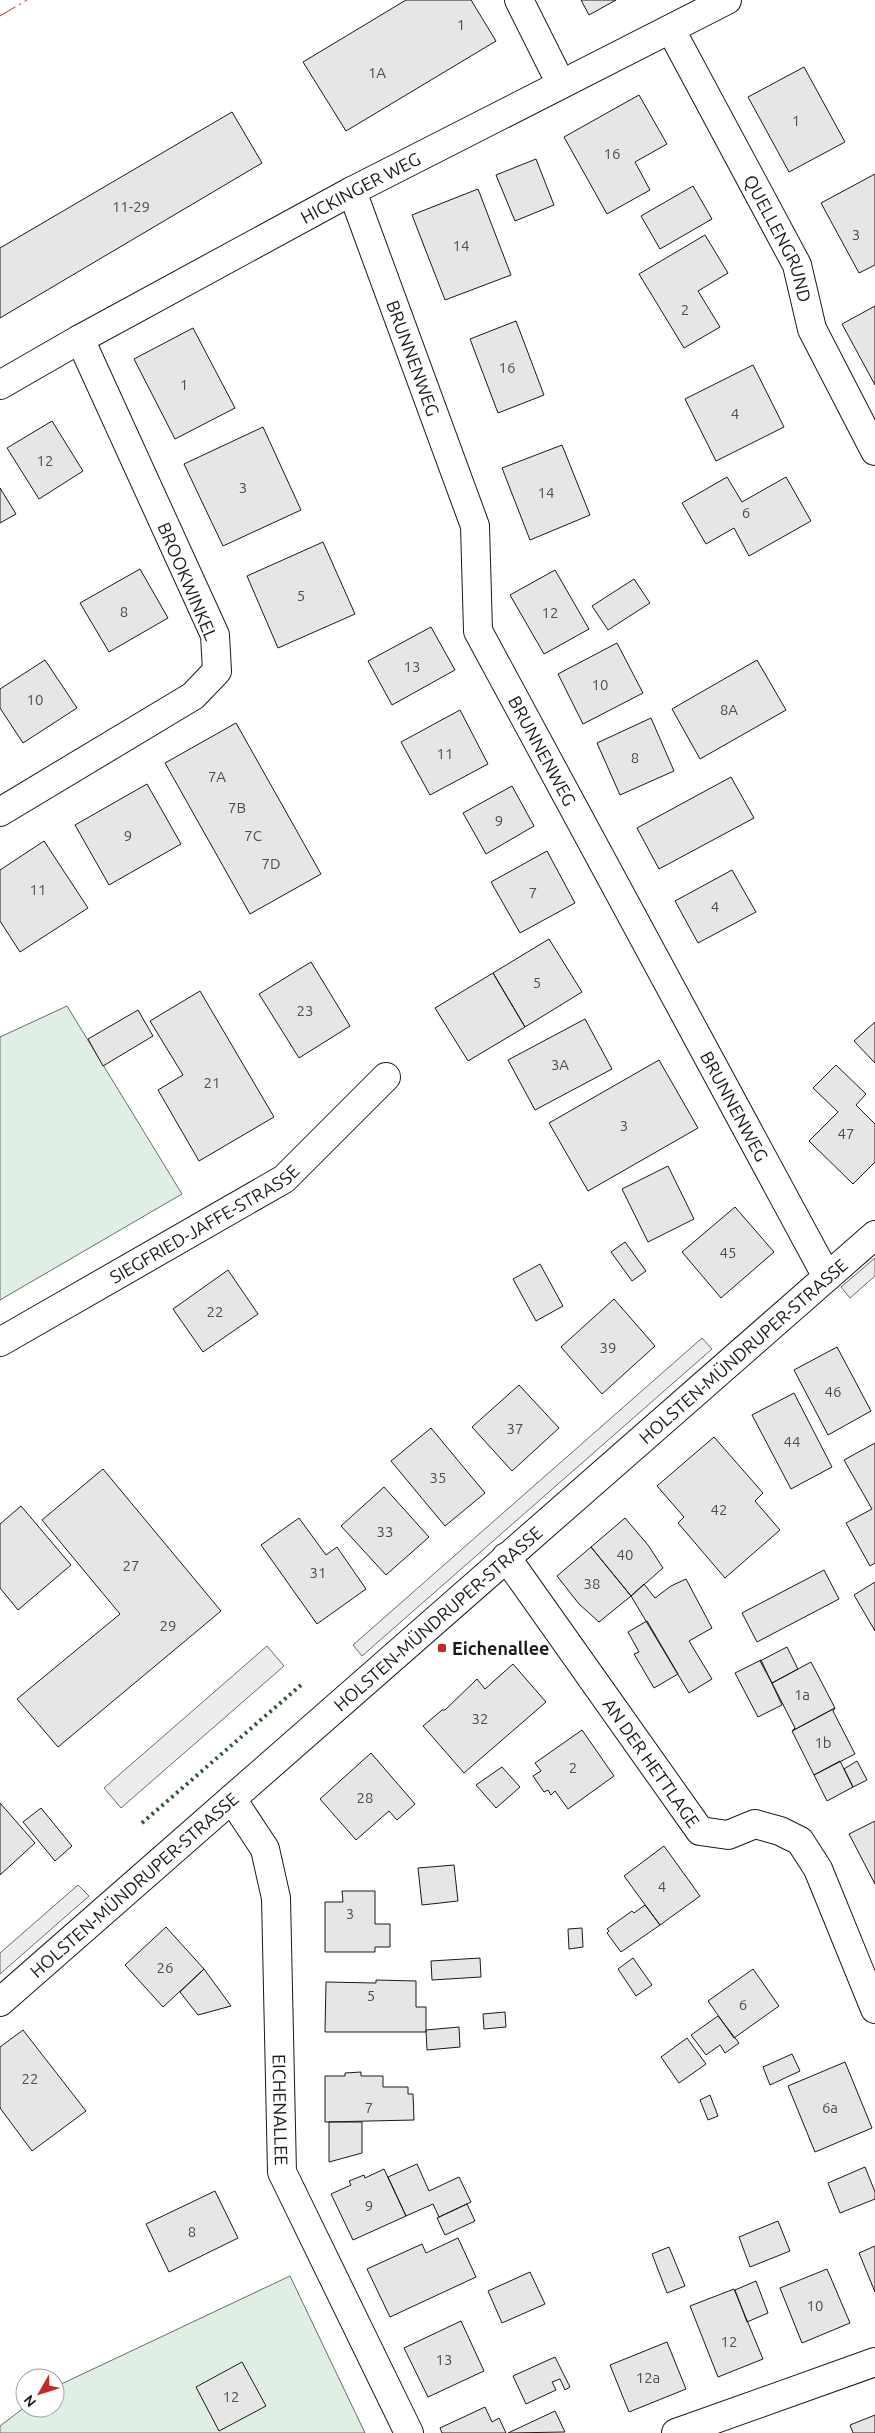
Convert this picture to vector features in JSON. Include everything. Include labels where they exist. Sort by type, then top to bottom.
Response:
[{"type":"street","points":[[519,0],[561,84]]},
{"type":"street","name":"HICKINGER WEG","points":[[0,385],[80,339],[352,191],[727,0]]},
{"type":"street","name":"QUELLENGRUND","points":[[670,30],[798,265],[812,329],[875,451]]},
{"type":"street","name":"BRUNNENWEG","points":[[352,191],[474,526],[478,630],[827,1277]]},
{"type":"street","name":"BROOKWINKEL","points":[[0,812],[194,696],[217,671],[215,635],[80,339]]},
{"type":"street","name":"SIEGFRIED-JAFFE-STRASSE","points":[[0,1342],[284,1179],[386,1077]]},
{"type":"street","name":"HOLSTEN-MÜNDRUPER-STRASSE","points":[[0,2002],[875,1235]]},
{"type":"street","name":"AN DER HETTLAGE","points":[[506,1557],[700,1831],[728,1836],[755,1824],[780,1831],[800,1841],[818,1869],[875,2009]]},
{"type":"street","name":"EICHENALLEE","points":[[232,1799],[265,1849],[276,1898],[282,2172],[409,2433]]},
{"type":"street","points":[[676,2433],[875,2362]]},
{"type":"green space","points":[[67,1006],[182,1194],[0,1300],[0,1037]]},
{"type":"green space","points":[[290,2276],[365,2433],[0,2433],[0,2426],[15,2415],[15,2418],[65,2418],[65,2382]]},
{"type":"shaded area","points":[[875,1258],[875,1276],[850,1298],[841,1287]]},
{"type":"shaded area","points":[[702,1338],[712,1349],[362,1656],[353,1645]]},
{"type":"shaded area","points":[[267,1646],[284,1666],[121,1808],[104,1788]]},
{"type":"shaded area","points":[[78,1885],[89,1896],[0,1974],[0,1953]]},
{"type":"building","points":[[406,0],[471,0],[496,41],[346,131],[303,62]]},
{"type":"building","points":[[581,0],[616,0],[589,15]]},
{"type":"building","points":[[804,67],[845,142],[789,172],[748,97]]},
{"type":"building","points":[[639,95],[667,144],[635,162],[650,190],[607,214],[564,137]]},
{"type":"building","points":[[232,112],[262,163],[0,318],[0,248]]},
{"type":"building","points":[[536,159],[554,205],[515,221],[496,175]]},
{"type":"building","points":[[875,174],[875,265],[859,273],[821,203]]},
{"type":"building","points":[[693,186],[712,219],[660,249],[641,216]]},
{"type":"building","points":[[478,189],[511,275],[445,300],[412,215]]},
{"type":"building","points":[[705,235],[728,273],[698,291],[720,327],[684,348],[639,274]]},
{"type":"building","points":[[875,306],[875,385],[842,324]]},
{"type":"building","points":[[516,321],[544,395],[498,413],[470,339]]},
{"type":"building","points":[[193,328],[235,408],[175,439],[134,359]]},
{"type":"building","points":[[753,365],[784,427],[716,461],[685,399]]},
{"type":"building","points":[[52,421],[83,471],[39,499],[7,448]]},
{"type":"building","points":[[263,427],[301,510],[223,546],[184,464]]},
{"type":"building","points":[[562,445],[590,515],[530,540],[502,468]]},
{"type":"building","points":[[727,477],[742,502],[786,477],[811,521],[749,556],[734,528],[706,544],[682,503]]},
{"type":"building","points":[[0,488],[16,514],[0,523]]},
{"type":"building","points":[[323,542],[355,614],[278,648],[247,576]]},
{"type":"building","points":[[140,569],[168,618],[109,652],[80,603]]},
{"type":"building","points":[[555,570],[589,629],[544,654],[510,595]]},
{"type":"building","points":[[634,579],[650,603],[608,630],[592,606]]},
{"type":"building","points":[[431,627],[455,670],[392,705],[368,661]]},
{"type":"building","points":[[617,643],[643,693],[583,724],[558,674]]},
{"type":"building","points":[[45,660],[77,708],[23,743],[0,708],[0,689]]},
{"type":"building","points":[[757,660],[786,710],[700,759],[672,709]]},
{"type":"building","points":[[460,710],[488,764],[430,795],[401,742]]},
{"type":"building","points":[[651,718],[674,771],[620,795],[597,743]]},
{"type":"building","points":[[236,723],[321,874],[250,914],[165,763]]},
{"type":"building","points":[[731,777],[754,818],[659,869],[637,828]]},
{"type":"building","points":[[147,784],[181,844],[109,885],[75,825]]},
{"type":"building","points":[[512,786],[534,826],[486,854],[463,813]]},
{"type":"building","points":[[44,841],[88,908],[20,952],[0,921],[0,870]]},
{"type":"building","points":[[547,851],[575,903],[520,933],[491,882]]},
{"type":"building","points":[[732,870],[756,912],[698,943],[675,901]]},
{"type":"building","points":[[549,939],[582,992],[525,1027],[493,973]]},
{"type":"building","points":[[311,962],[350,1026],[299,1058],[259,994]]},
{"type":"building","points":[[493,973],[525,1027],[468,1061],[435,1008]]},
{"type":"building","points":[[200,991],[274,1117],[199,1161],[158,1090],[183,1075],[150,1021]]},
{"type":"building","points":[[138,1010],[153,1036],[103,1066],[88,1039]]},
{"type":"building","points":[[585,1019],[612,1069],[535,1110],[508,1060]]},
{"type":"building","points":[[875,1022],[875,1063],[854,1041]]},
{"type":"building","points":[[659,1060],[698,1128],[588,1191],[549,1123]]},
{"type":"building","points":[[836,1065],[866,1094],[856,1105],[875,1124],[875,1162],[853,1184],[809,1141],[838,1112],[813,1088]]},
{"type":"building","points":[[668,1166],[694,1219],[648,1242],[622,1189]]},
{"type":"building","points":[[735,1207],[774,1252],[721,1298],[682,1252]]},
{"type":"building","points":[[625,1242],[646,1271],[632,1281],[611,1252]]},
{"type":"building","points":[[540,1264],[563,1306],[536,1321],[513,1279]]},
{"type":"building","points":[[228,1270],[258,1314],[203,1352],[173,1309]]},
{"type":"building","points":[[614,1299],[655,1346],[602,1394],[561,1347]]},
{"type":"building","points":[[837,1347],[871,1411],[828,1435],[794,1370]]},
{"type":"building","points":[[519,1385],[559,1428],[512,1471],[472,1427]]},
{"type":"building","points":[[794,1393],[832,1467],[791,1489],[752,1415]]},
{"type":"building","points":[[431,1428],[485,1493],[445,1526],[391,1461]]},
{"type":"building","points":[[714,1437],[763,1493],[755,1501],[780,1530],[725,1578],[678,1523],[684,1517],[657,1486]]},
{"type":"building","points":[[875,1443],[875,1563],[870,1566],[846,1523],[872,1509],[844,1460]]},
{"type":"building","points":[[103,1469],[221,1611],[58,1747],[17,1699],[120,1614],[42,1520]]},
{"type":"building","points":[[384,1487],[429,1537],[386,1575],[341,1526]]},
{"type":"building","points":[[21,1506],[71,1565],[18,1610],[0,1588],[0,1524]]},
{"type":"building","points":[[299,1518],[326,1555],[337,1547],[366,1589],[317,1624],[261,1545]]},
{"type":"building","points":[[625,1518],[648,1545],[663,1568],[631,1596],[591,1547]]},
{"type":"building","points":[[591,1547],[631,1596],[599,1622],[579,1604],[557,1576]]},
{"type":"building","points":[[824,1570],[839,1599],[757,1642],[742,1613]]},
{"type":"building","points":[[686,1579],[712,1628],[689,1641],[712,1679],[689,1693],[631,1596],[644,1584],[655,1598],[671,1586]]},
{"type":"building","points":[[875,1582],[875,1631],[854,1595]]},
{"type":"building","points":[[647,1621],[678,1674],[654,1688],[634,1654],[639,1652],[628,1632]]},
{"type":"building","points":[[787,1647],[798,1669],[772,1683],[760,1661]]},
{"type":"building","points":[[761,1660],[782,1705],[758,1717],[735,1673]]},
{"type":"building","points":[[811,1662],[835,1708],[792,1731],[795,1728],[772,1683]]},
{"type":"building","points":[[513,1664],[546,1702],[464,1773],[423,1726],[442,1710],[445,1710],[477,1679],[485,1689]]},
{"type":"building","points":[[835,1708],[833,1711],[855,1754],[814,1775],[792,1731]]},
{"type":"building","points":[[582,1730],[614,1776],[568,1809],[555,1791],[551,1795],[548,1790],[544,1792],[533,1776],[541,1771],[535,1763]]},
{"type":"building","points":[[371,1753],[415,1804],[397,1820],[389,1811],[356,1840],[320,1799]]},
{"type":"building","points":[[840,1761],[853,1787],[827,1801],[814,1775]]},
{"type":"building","points":[[857,1761],[867,1780],[853,1787],[844,1769]]},
{"type":"building","points":[[502,1767],[520,1787],[496,1808],[476,1785]]},
{"type":"building","points":[[0,1803],[35,1843],[0,1875]]},
{"type":"building","points":[[41,1808],[72,1846],[55,1861],[23,1822]]},
{"type":"building","points":[[875,1821],[875,1884],[849,1834]]},
{"type":"building","points":[[664,1846],[700,1896],[660,1925],[624,1876]]},
{"type":"building","points":[[454,1865],[458,1901],[422,1905],[418,1868]]},
{"type":"building","points":[[342,1891],[375,1891],[375,1924],[390,1924],[390,1947],[375,1947],[375,1952],[325,1952],[325,1902],[343,1902]]},
{"type":"building","points":[[645,1905],[660,1925],[621,1952],[607,1933],[609,1931],[607,1929],[632,1911],[634,1913]]},
{"type":"building","points":[[166,1927],[204,1969],[163,2007],[125,1965]]},
{"type":"building","points":[[582,1928],[583,1947],[569,1949],[568,1929]]},
{"type":"building","points":[[480,1958],[481,1977],[432,1980],[431,1961]]},
{"type":"building","points":[[633,1958],[652,1985],[636,1996],[618,1969]]},
{"type":"building","points":[[204,1969],[231,2006],[198,2015],[180,1992]]},
{"type":"building","points":[[753,1969],[779,2006],[734,2038],[708,2001]]},
{"type":"building","points":[[376,1980],[416,1981],[416,2007],[426,2007],[426,2032],[325,2032],[326,1982],[376,1983]]},
{"type":"building","points":[[505,2012],[506,2027],[484,2029],[483,2014]]},
{"type":"building","points":[[718,2016],[739,2043],[725,2053],[720,2045],[706,2055],[691,2035]]},
{"type":"building","points":[[459,2027],[460,2047],[427,2050],[426,2030]]},
{"type":"building","points":[[23,2030],[86,2111],[32,2151],[0,2108],[0,2047]]},
{"type":"building","points":[[687,2038],[706,2064],[679,2083],[661,2057]]},
{"type":"building","points":[[792,2054],[800,2071],[770,2085],[763,2067]]},
{"type":"building","points":[[845,2062],[872,2128],[815,2152],[788,2086]]},
{"type":"building","points":[[361,2072],[361,2076],[383,2076],[383,2087],[408,2087],[408,2094],[413,2094],[414,2120],[325,2122],[325,2076],[345,2076],[345,2073]]},
{"type":"building","points":[[710,2095],[718,2116],[708,2120],[700,2100]]},
{"type":"building","points":[[329,2122],[362,2122],[362,2153],[329,2162]]},
{"type":"building","points":[[417,2164],[429,2191],[459,2177],[471,2202],[439,2217],[433,2204],[406,2216],[388,2177]]},
{"type":"building","points":[[865,2167],[875,2192],[875,2199],[840,2213],[828,2183]]},
{"type":"building","points":[[384,2169],[406,2216],[353,2240],[331,2194],[351,2185],[349,2181],[364,2175],[365,2178]]},
{"type":"building","points":[[215,2191],[238,2238],[169,2272],[146,2224]]},
{"type":"building","points":[[467,2204],[475,2221],[445,2235],[437,2218]]},
{"type":"building","points":[[778,2221],[790,2251],[750,2267],[739,2237]]},
{"type":"building","points":[[458,2238],[476,2277],[390,2317],[367,2269],[422,2244],[426,2253]]},
{"type":"building","points":[[875,2246],[875,2292],[859,2253]]},
{"type":"building","points":[[669,2247],[685,2286],[667,2293],[652,2254]]},
{"type":"building","points":[[827,2269],[850,2323],[802,2343],[780,2288]]},
{"type":"building","points":[[530,2272],[545,2304],[502,2323],[488,2291]]},
{"type":"building","points":[[756,2281],[768,2313],[747,2322],[735,2290]]},
{"type":"building","points":[[734,2289],[763,2359],[718,2377],[690,2306]]},
{"type":"building","points":[[461,2321],[484,2371],[428,2397],[404,2348]]},
{"type":"building","points":[[667,2342],[686,2389],[629,2412],[610,2365]]},
{"type":"building","points":[[555,2357],[570,2387],[565,2390],[560,2379],[552,2382],[556,2390],[526,2404],[513,2376]]},
{"type":"building","points":[[242,2362],[266,2406],[219,2431],[196,2387]]},
{"type":"building","points":[[485,2407],[492,2422],[499,2418],[506,2433],[442,2433],[440,2428]]},
{"type":"building","points":[[555,2411],[565,2432],[508,2433]]},
{"type":"building","points":[[875,2415],[875,2433],[853,2433],[850,2425]]},
{"type":"hedge","points":[[142,1823],[301,1685]]},
{"type":"power","points":[[0,16],[27,0]]},
{"type":"place","name":"Eichenallee","points":[[442,1648]]}]
